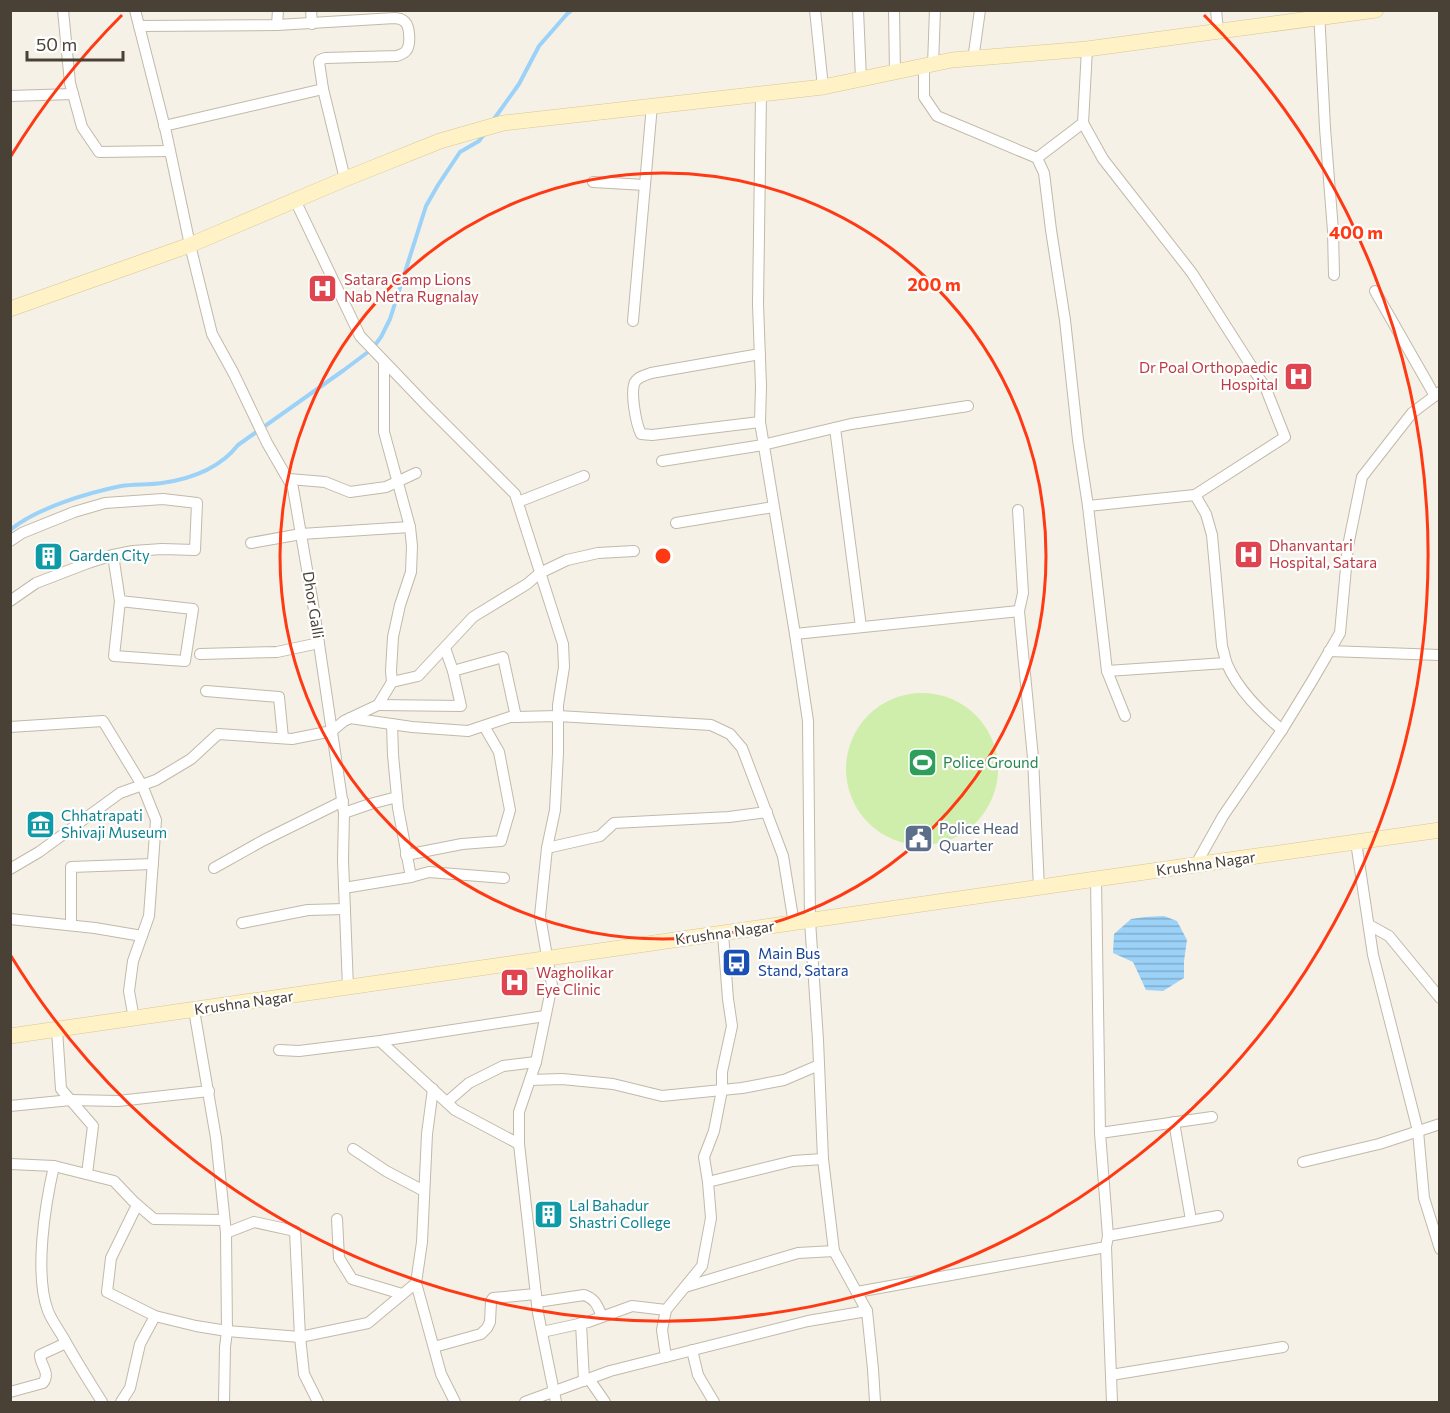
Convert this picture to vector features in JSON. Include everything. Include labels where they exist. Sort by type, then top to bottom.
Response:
[{"type":"main road","points":[[10,309],[190,245],[440,141],[503,123],[823,87],[952,60],[1087,49],[1319,14],[1376,10]]},
{"type":"main road","name":"Krushna Nagar","points":[[10,1036],[1440,830]]},
{"type":"street","points":[[63,10],[70,83],[82,127],[99,152],[170,151]]},
{"type":"street","name":"Dhor Galli","points":[[135,10],[212,334],[267,443],[293,488],[343,801],[348,988]]},
{"type":"street","points":[[277,25],[278,10]]},
{"type":"street","points":[[311,10],[312,24]]},
{"type":"street","points":[[815,10],[823,87]]},
{"type":"street","points":[[858,10],[861,80]]},
{"type":"street","points":[[894,10],[895,73]]},
{"type":"street","points":[[935,10],[924,97],[937,116],[1037,158],[1044,173],[1065,320],[1107,671],[1125,716]]},
{"type":"street","points":[[973,60],[980,10]]},
{"type":"street","points":[[1216,10],[1218,31]]},
{"type":"street","points":[[1319,14],[1325,128],[1334,231],[1334,275]]},
{"type":"street","points":[[139,26],[312,24],[395,18],[404,21],[407,26],[409,43],[406,51],[397,56],[320,60],[323,89],[345,179]]},
{"type":"street","points":[[1087,49],[1083,123],[1103,159],[1192,273],[1266,389],[1285,437],[1195,495],[1088,506]]},
{"type":"street","points":[[164,126],[323,89]]},
{"type":"street","points":[[10,96],[73,94]]},
{"type":"street","points":[[761,94],[758,304],[760,422],[808,720],[810,921],[823,1159],[834,1251],[867,1311],[875,1402]]},
{"type":"street","points":[[633,321],[652,105]]},
{"type":"street","points":[[1037,158],[1083,123]]},
{"type":"street","points":[[593,182],[645,185]]},
{"type":"street","points":[[295,200],[360,336],[515,494],[563,644],[564,667],[558,705],[555,810],[547,848],[540,916],[552,985],[536,1062],[519,1112],[519,1143],[536,1298],[555,1397]]},
{"type":"street","points":[[1196,866],[1223,816],[1282,730],[1340,633],[1348,546],[1362,477],[1412,413],[1437,394],[1375,291]]},
{"type":"street","points":[[760,354],[651,373],[635,381],[633,391],[638,428],[641,434],[652,435],[760,422]]},
{"type":"street","points":[[378,705],[392,682],[393,637],[411,572],[412,546],[410,527],[384,432],[384,362]]},
{"type":"street","points":[[662,461],[763,445],[835,428],[968,406]]},
{"type":"street","points":[[835,428],[861,627]]},
{"type":"street","points":[[289,479],[325,482],[350,492],[386,487],[416,473]]},
{"type":"street","points":[[518,502],[584,476]]},
{"type":"street","points":[[1195,495],[1206,514],[1212,535],[1222,646],[1226,663],[1255,706],[1282,730]]},
{"type":"street","points":[[10,541],[22,532],[105,503],[163,499],[197,503],[195,550],[152,550],[113,555],[88,562],[36,583],[10,601]]},
{"type":"street","points":[[676,523],[773,507]]},
{"type":"street","points":[[1018,510],[1023,593],[1019,612],[1033,758],[1039,888]]},
{"type":"street","points":[[251,543],[301,534],[410,527]]},
{"type":"street","points":[[392,682],[418,676],[473,617],[513,594],[540,573],[567,560],[588,555],[634,551]]},
{"type":"street","points":[[113,555],[120,601],[114,656],[185,661],[193,609],[120,601]]},
{"type":"street","points":[[795,634],[1019,612]]},
{"type":"street","points":[[200,654],[277,652],[319,643]]},
{"type":"street","points":[[10,870],[39,852],[120,793],[156,780],[191,759],[218,735],[292,739],[332,731],[350,718],[378,705],[461,706],[445,648]]},
{"type":"street","points":[[1329,651],[1440,655]]},
{"type":"street","points":[[453,671],[503,657],[516,717]]},
{"type":"street","points":[[1107,671],[1226,663]]},
{"type":"street","points":[[206,691],[279,697],[284,738]]},
{"type":"street","points":[[350,718],[412,727],[468,731],[510,717],[558,717],[711,725],[730,735],[742,748],[783,856],[794,924]]},
{"type":"street","points":[[10,727],[103,720],[142,785],[156,820],[148,916],[133,961],[129,991],[134,1019]]},
{"type":"street","points":[[392,724],[397,796],[411,877]]},
{"type":"street","points":[[406,855],[462,844],[501,841],[510,810],[499,752],[484,726]]},
{"type":"street","points":[[344,813],[397,796]]},
{"type":"street","points":[[214,868],[264,840],[343,801]]},
{"type":"street","points":[[547,848],[600,836],[614,823],[729,817],[767,812]]},
{"type":"street","points":[[1356,842],[1373,955],[1418,1131],[1424,1197],[1437,1232],[1440,1248]]},
{"type":"street","points":[[71,926],[71,867],[153,864]]},
{"type":"street","points":[[344,888],[429,872],[504,878]]},
{"type":"street","points":[[1096,879],[1100,1133],[1107,1241],[1112,1402]]},
{"type":"street","points":[[242,923],[308,910],[345,909]]},
{"type":"street","points":[[10,919],[142,936]]},
{"type":"street","points":[[1369,925],[1389,936],[1440,998]]},
{"type":"street","points":[[666,1357],[662,1330],[666,1310],[702,1266],[711,1218],[704,1157],[714,1131],[722,1090],[722,1072],[732,1026],[723,934]]},
{"type":"street","points":[[194,1010],[216,1138],[226,1233],[227,1331],[224,1402]]},
{"type":"street","points":[[279,1050],[299,1051],[380,1041],[545,1016]]},
{"type":"street","points":[[57,1030],[61,1089],[93,1126],[87,1174]]},
{"type":"street","points":[[380,1041],[455,1110],[519,1143]]},
{"type":"street","points":[[447,1102],[469,1083],[503,1066],[536,1062]]},
{"type":"street","points":[[530,1080],[562,1079],[613,1084],[662,1096],[742,1089],[784,1080],[819,1065]]},
{"type":"street","points":[[433,1089],[427,1134],[422,1242],[416,1283],[441,1374],[455,1402]]},
{"type":"street","points":[[10,1106],[71,1100],[118,1101],[209,1091]]},
{"type":"street","points":[[1100,1133],[1212,1118]]},
{"type":"street","points":[[1174,1122],[1191,1220]]},
{"type":"street","points":[[1304,1162],[1440,1125]]},
{"type":"street","points":[[353,1149],[386,1172],[424,1191]]},
{"type":"street","points":[[708,1182],[793,1161],[823,1159]]},
{"type":"street","points":[[10,1164],[54,1166],[114,1181],[154,1219],[224,1220]]},
{"type":"street","points":[[54,1166],[48,1191],[44,1231],[42,1292],[49,1313],[102,1402]]},
{"type":"street","points":[[137,1205],[111,1258],[107,1292],[155,1316],[227,1331],[300,1337],[368,1323],[416,1283]]},
{"type":"street","points":[[857,1292],[1107,1241],[1218,1215]]},
{"type":"street","points":[[337,1219],[339,1258],[352,1279],[402,1294]]},
{"type":"street","points":[[226,1233],[254,1222],[295,1231],[304,1374],[318,1402]]},
{"type":"street","points":[[685,1287],[798,1253],[834,1251]]},
{"type":"street","points":[[434,1347],[481,1334],[490,1322],[493,1298],[584,1295],[595,1301],[603,1317]]},
{"type":"street","points":[[542,1332],[603,1317],[632,1306],[666,1310]]},
{"type":"street","points":[[525,1402],[555,1397],[586,1380],[610,1371],[808,1321],[867,1311]]},
{"type":"street","points":[[121,1402],[130,1389],[140,1344],[155,1316]]},
{"type":"street","points":[[581,1323],[586,1380],[605,1402]]},
{"type":"street","points":[[10,1392],[43,1383],[46,1371],[40,1355],[66,1343]]},
{"type":"street","points":[[1111,1375],[1283,1347]]},
{"type":"street","points":[[692,1350],[698,1375],[714,1402]]},
{"type":"green space","name":"Police Ground","points":[[922,693],[951,698],[976,715],[993,740],[998,769],[993,798],[976,823],[951,840],[922,845],[893,840],[868,823],[851,798],[846,769],[851,740],[868,715],[893,698]]},
{"type":"water","points":[[1164,916],[1177,921],[1187,940],[1184,978],[1163,991],[1146,990],[1133,962],[1113,953],[1114,934],[1131,919]]},
{"type":"waterway","points":[[494,119],[519,84],[539,46],[572,10]]},
{"type":"waterway","points":[[10,530],[48,508],[78,497],[121,486],[173,481],[204,471],[372,349],[390,319],[426,206],[460,152],[479,141],[485,133]]},
{"type":"place","name":"Satara Camp Lions Nab Netra Rugnalay","points":[[323,289]]},
{"type":"place","name":"Dr Poal Orthopaedic Hospital","points":[[1299,377]]},
{"type":"place","name":"Dhanvantari Hospital, Satara","points":[[1248,555]]},
{"type":"place","name":"Garden City","points":[[48,556]]},
{"type":"place","name":"Police Ground","points":[[922,763]]},
{"type":"place","name":"Chhatrapati Shivaji Museum","points":[[40,825]]},
{"type":"place","name":"Police Head Quarter","points":[[918,838]]},
{"type":"place","name":"Main Bus Stand, Satara","points":[[737,963]]},
{"type":"place","name":"Wagholikar Eye Clinic","points":[[515,982]]},
{"type":"place","name":"Lal Bahadur Shastri College","points":[[548,1215]]}]
